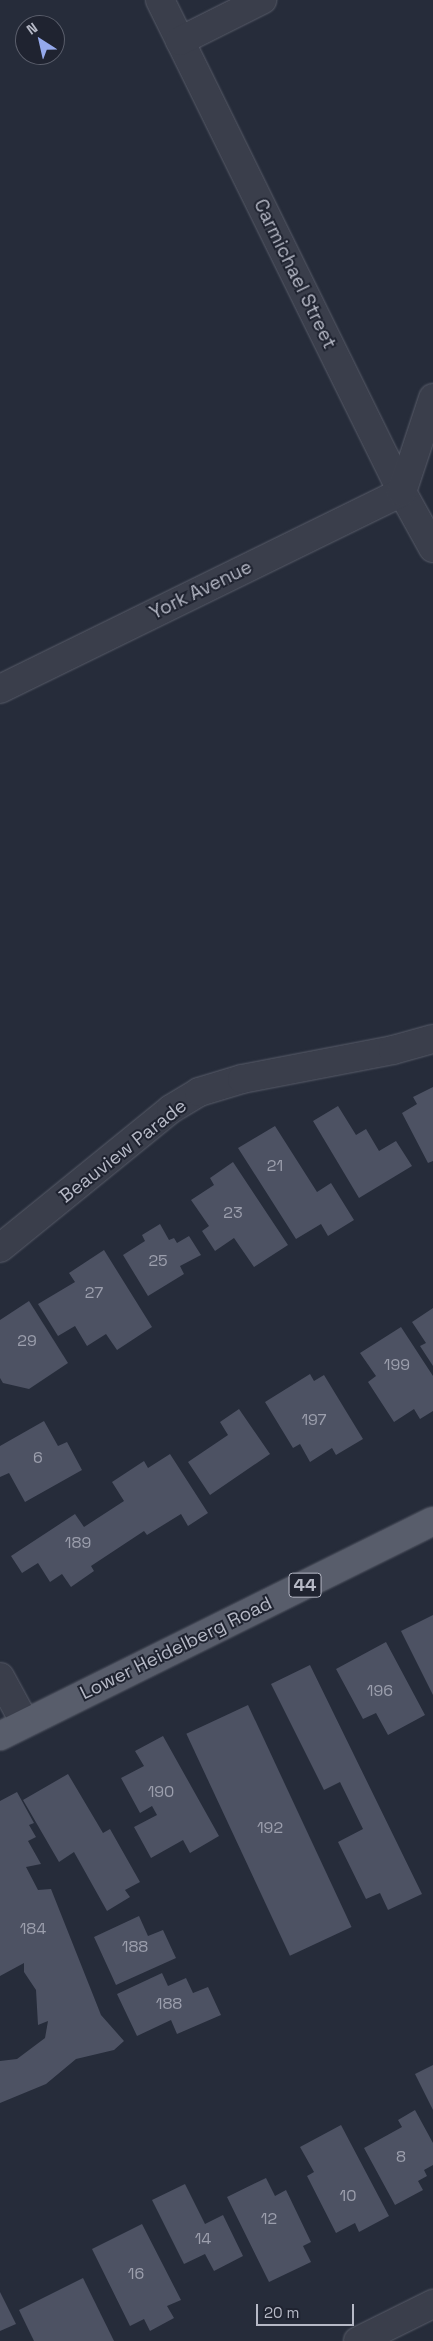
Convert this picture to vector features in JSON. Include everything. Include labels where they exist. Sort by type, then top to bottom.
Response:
[{"type":"main road","name":"Lower Heidelberg Road","points":[[0,1736],[433,1521]]},
{"type":"street","name":"Carmichael Street","points":[[160,0],[402,492],[433,548]]},
{"type":"street","points":[[180,41],[262,0]]},
{"type":"street","points":[[402,492],[433,398]]},
{"type":"street","name":"York Avenue","points":[[0,688],[402,492]]},
{"type":"street","name":"Beauview Parade","points":[[0,1248],[171,1109],[199,1092],[242,1079],[393,1050],[433,1039]]},
{"type":"street","points":[[0,1677],[25,1723]]},
{"type":"street","points":[[358,2341],[433,2304]]},
{"type":"building","points":[[433,1087],[433,1161],[428,1163],[402,1113],[417,1104],[413,1097]]},
{"type":"building","points":[[338,1106],[356,1135],[366,1129],[379,1151],[396,1141],[412,1166],[359,1198],[313,1121]]},
{"type":"building","points":[[275,1126],[317,1192],[331,1183],[354,1220],[328,1236],[321,1224],[296,1239],[238,1148]]},
{"type":"building","points":[[233,1162],[288,1245],[254,1267],[234,1238],[215,1251],[202,1231],[209,1226],[191,1200],[214,1185],[210,1178]]},
{"type":"building","points":[[160,1224],[169,1240],[174,1238],[177,1243],[189,1236],[201,1255],[180,1266],[184,1274],[148,1296],[123,1255],[145,1241],[142,1235]]},
{"type":"building","points":[[104,1250],[152,1327],[117,1350],[106,1334],[87,1346],[75,1326],[58,1336],[38,1304],[75,1282],[69,1273]]},
{"type":"building","points":[[29,1301],[68,1363],[29,1389],[3,1383],[0,1378],[0,1320]]},
{"type":"building","points":[[433,1308],[433,1366],[420,1346],[426,1343],[412,1322]]},
{"type":"building","points":[[401,1327],[433,1376],[433,1411],[420,1419],[414,1409],[394,1422],[368,1382],[376,1376],[360,1353]]},
{"type":"building","points":[[310,1374],[314,1381],[324,1375],[363,1439],[336,1455],[332,1448],[310,1462],[300,1444],[293,1448],[265,1402]]},
{"type":"building","points":[[239,1409],[270,1454],[210,1495],[188,1462],[228,1435],[220,1422]]},
{"type":"building","points":[[44,1421],[58,1446],[67,1442],[82,1470],[25,1502],[9,1473],[0,1477],[0,1446]]},
{"type":"building","points":[[170,1454],[208,1513],[188,1526],[181,1514],[147,1535],[144,1531],[91,1566],[94,1571],[71,1587],[62,1574],[50,1582],[38,1563],[22,1573],[11,1556],[75,1514],[84,1527],[124,1501],[112,1482],[144,1461],[148,1468]]},
{"type":"building","points":[[433,1615],[433,1695],[401,1631]]},
{"type":"building","points":[[386,1642],[425,1715],[388,1735],[376,1713],[363,1719],[336,1669]]},
{"type":"building","points":[[310,1665],[422,1894],[388,1910],[380,1893],[366,1899],[338,1842],[363,1829],[340,1782],[324,1790],[271,1684]]},
{"type":"building","points":[[248,1705],[352,1927],[290,1956],[186,1734]]},
{"type":"building","points":[[163,1736],[219,1836],[190,1853],[183,1840],[151,1858],[134,1827],[157,1815],[152,1806],[140,1813],[121,1778],[144,1766],[135,1751]]},
{"type":"building","points":[[68,1774],[103,1833],[110,1829],[140,1882],[125,1890],[130,1897],[107,1911],[74,1852],[59,1862],[23,1800]]},
{"type":"building","points":[[17,1792],[34,1823],[29,1825],[36,1837],[28,1841],[41,1864],[26,1867],[38,1890],[51,1889],[101,2015],[124,2041],[114,2050],[76,2059],[46,2084],[0,2103],[0,2061],[17,2059],[45,2038],[48,2021],[38,2025],[36,1990],[24,1972],[24,1963],[0,1976],[0,1801]]},
{"type":"building","points":[[139,1916],[148,1936],[163,1930],[176,1958],[116,1985],[94,1937]]},
{"type":"building","points":[[162,1973],[168,1986],[186,1978],[193,1993],[208,1987],[221,2015],[177,2034],[171,2020],[137,2036],[117,1994]]},
{"type":"building","points":[[433,2065],[433,2110],[415,2074]]},
{"type":"building","points":[[415,2110],[433,2143],[433,2165],[424,2170],[427,2176],[418,2181],[423,2190],[395,2205],[364,2148],[402,2127],[398,2120]]},
{"type":"building","points":[[341,2125],[389,2216],[359,2232],[355,2223],[336,2233],[307,2176],[314,2172],[300,2147]]},
{"type":"building","points":[[266,2178],[275,2196],[286,2190],[311,2242],[303,2246],[311,2262],[269,2282],[227,2197]]},
{"type":"building","points":[[185,2184],[205,2224],[223,2215],[243,2256],[214,2271],[205,2254],[184,2264],[152,2200]]},
{"type":"building","points":[[142,2224],[181,2300],[167,2306],[174,2318],[150,2331],[144,2319],[130,2326],[92,2249]]},
{"type":"building","points":[[83,2278],[114,2341],[34,2341],[19,2310]]},
{"type":"building","points":[[0,2292],[16,2324],[0,2331]]}]
